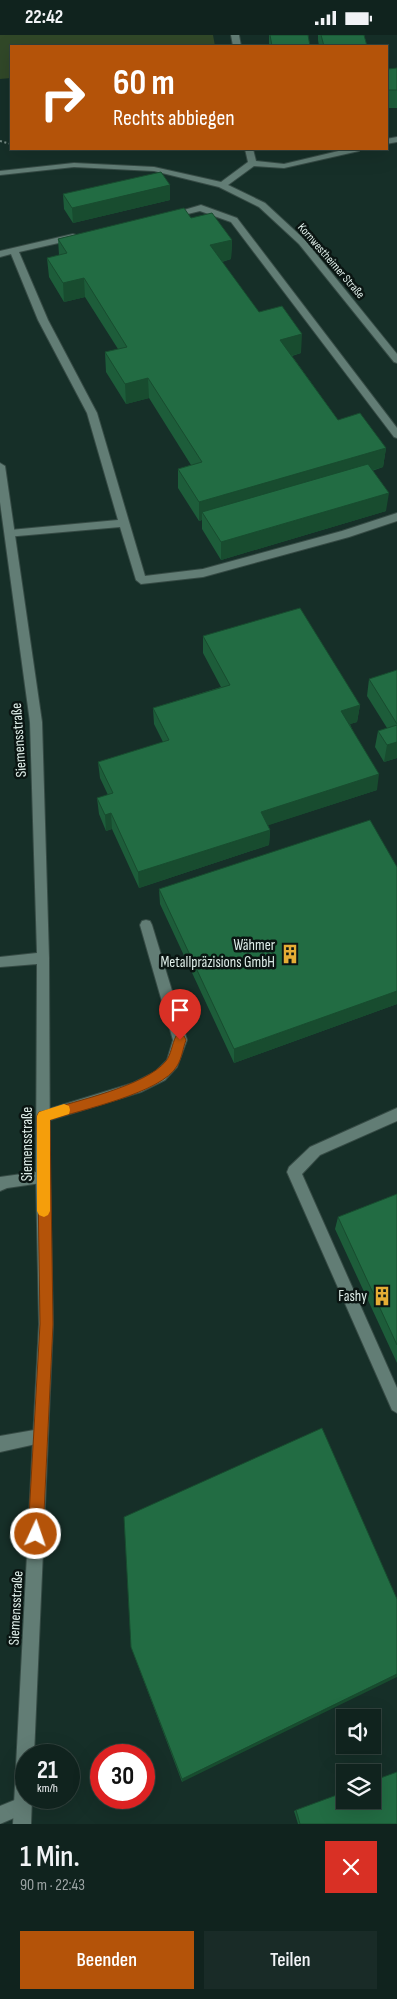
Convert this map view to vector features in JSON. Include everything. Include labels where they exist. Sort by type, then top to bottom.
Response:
[{"type":"street","points":[[249,150],[252,163]]},
{"type":"street","points":[[222,185],[252,163],[284,166],[352,150]]},
{"type":"street","name":"Kornwestheimer Straße","points":[[0,173],[74,165],[154,169],[192,176],[222,185],[262,205],[302,242],[397,360]]},
{"type":"street","points":[[164,217],[201,209],[234,221],[397,435]]},
{"type":"street","points":[[0,254],[80,236]]},
{"type":"street","points":[[14,250],[43,319],[92,413],[141,580],[203,573],[345,535],[397,517]]},
{"type":"street","name":"Siemensstraße","points":[[0,466],[2,498],[10,534],[36,722],[43,958],[43,1177],[46,1324],[25,1744]]},
{"type":"street","points":[[10,534],[124,523]]},
{"type":"street","points":[[44,1116],[136,1088],[160,1076],[172,1063],[180,1040],[146,925]]},
{"type":"street","points":[[0,962],[43,958]]},
{"type":"street","points":[[397,1114],[315,1151],[294,1172],[397,1405]]},
{"type":"street","points":[[0,1185],[5,1182],[43,1177]]},
{"type":"street","points":[[0,1444],[40,1437]]},
{"type":"street","points":[[0,1815],[15,1809]]},
{"type":"street","name":"Siemensstraße","points":[[22,1809],[22,1824]]},
{"type":"green space","points":[[0,35],[213,35],[215,45],[10,45],[10,78],[0,79]]},
{"type":"building","points":[[270,35],[308,35],[310,45],[272,45]]},
{"type":"building","points":[[321,35],[364,35],[367,45],[324,45]]},
{"type":"building","points":[[397,68],[397,90],[388,90],[388,69]]},
{"type":"building","points":[[161,172],[170,185],[72,208],[63,194]]},
{"type":"building","points":[[184,208],[191,218],[212,213],[232,240],[210,245],[259,312],[282,306],[302,334],[280,340],[338,420],[360,413],[386,448],[199,502],[178,469],[202,462],[148,378],[125,384],[105,352],[127,347],[84,278],[63,283],[47,258],[67,253],[58,239]]},
{"type":"building","points":[[368,464],[389,493],[221,542],[202,512]]},
{"type":"building","points":[[300,608],[360,705],[341,711],[379,774],[261,812],[270,830],[138,872],[111,813],[105,815],[97,798],[113,793],[98,762],[169,740],[153,708],[230,685],[203,636]]},
{"type":"building","points":[[397,670],[397,724],[369,679]]},
{"type":"building","points":[[397,725],[397,742],[387,745],[378,731]]},
{"type":"building","name":"Wähmer Metallpräzisions GmbH","points":[[370,820],[397,867],[397,991],[234,1049],[159,889]]},
{"type":"building","name":"Fashy","points":[[397,1194],[397,1345],[338,1217]]},
{"type":"building","points":[[322,1428],[397,1599],[397,1674],[182,1779],[131,1647],[124,1517]]},
{"type":"building","points":[[397,1772],[397,1824],[300,1824],[296,1810],[336,1795],[336,1809],[381,1809],[381,1778]]},
{"type":"slow traffic","points":[[44,1211],[44,1116],[64,1110]]},
{"type":"place","name":"Wähmer Metallpräzisions GmbH","points":[[290,954]]},
{"type":"place","name":"Fashy","points":[[382,1296]]},
{"type":"route","points":[[36,1534],[46,1324],[43,1177],[44,1116],[136,1088],[160,1076],[172,1063],[180,1040]]}]
